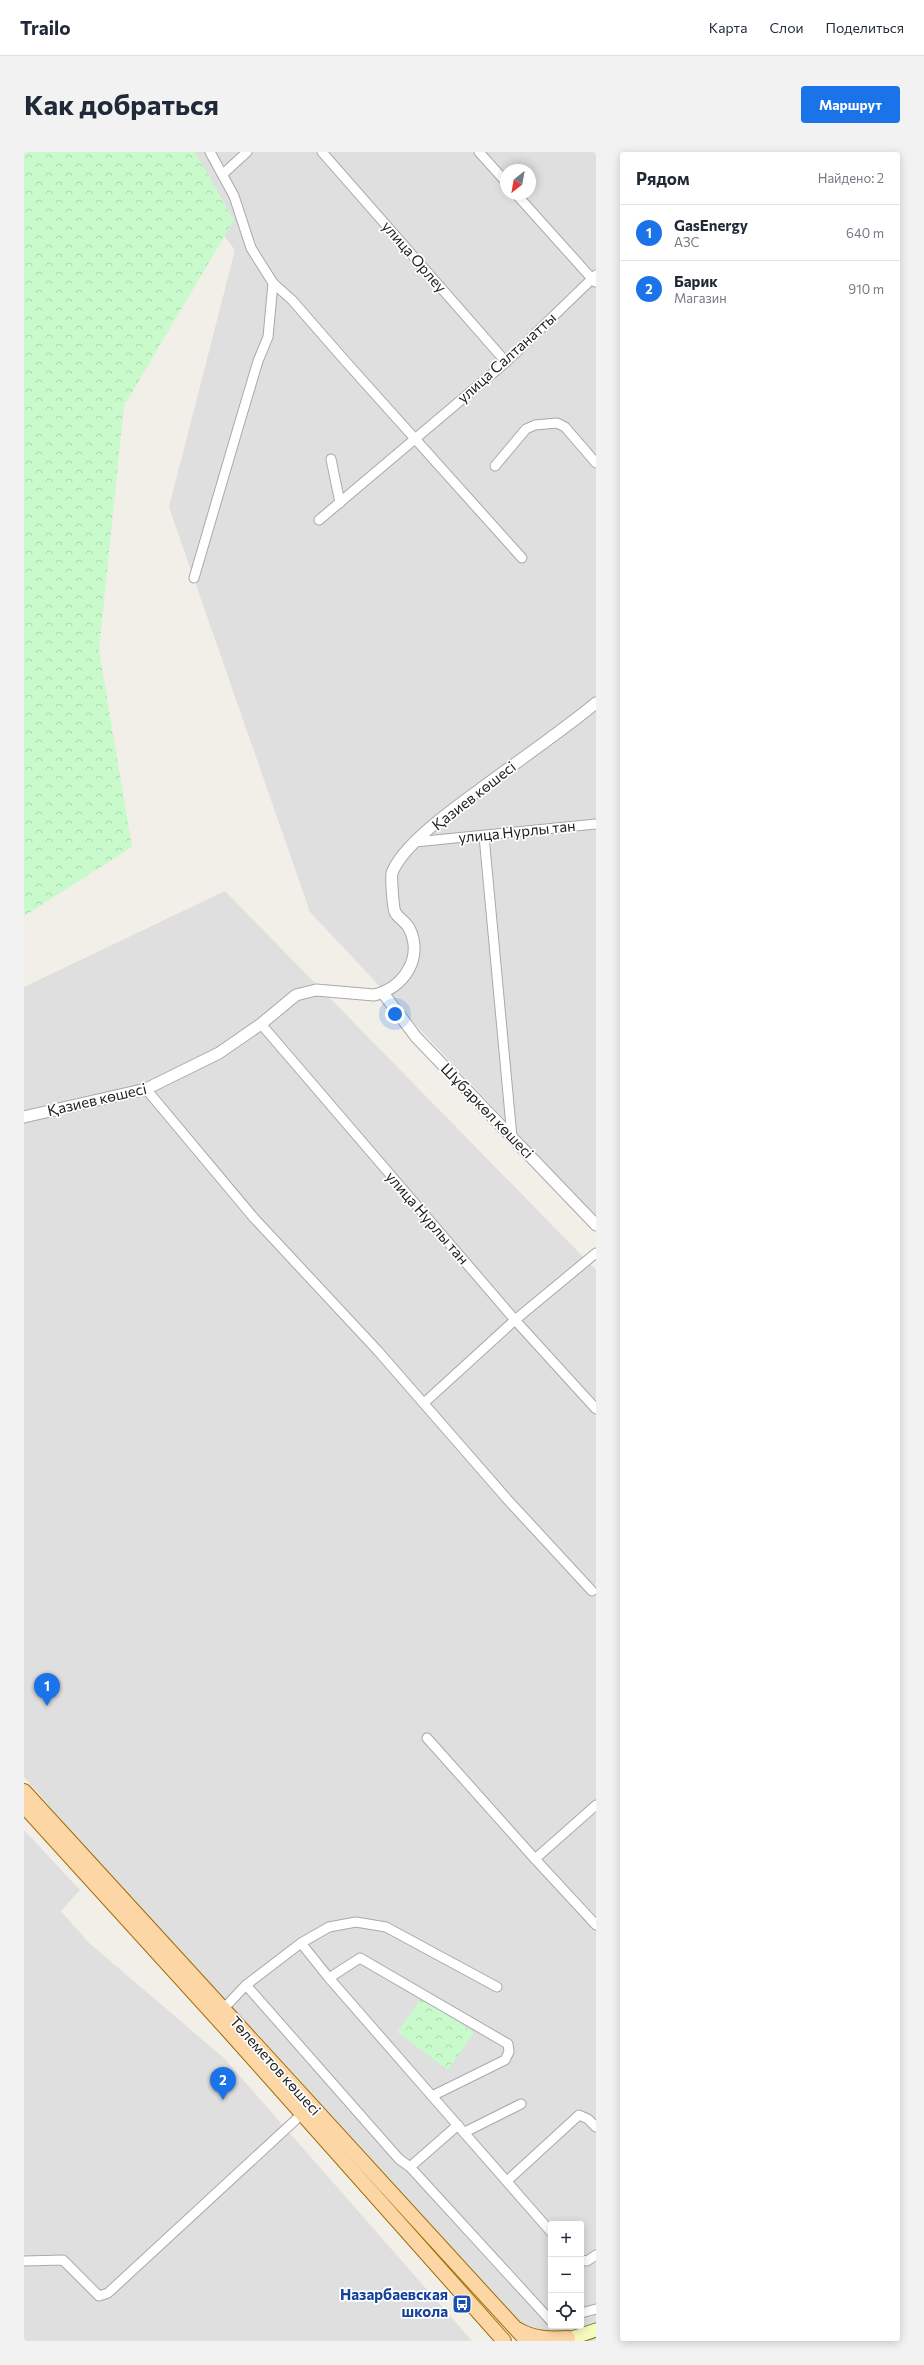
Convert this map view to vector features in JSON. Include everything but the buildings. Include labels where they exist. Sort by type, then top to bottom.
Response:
[{"type":"main road","name":"Төлеметов көшесі","points":[[24,1790],[222,2007],[236,2031],[302,2114],[502,2340]]},
{"type":"main road","name":"Төлеметов көшесі","points":[[24,1806],[527,2341]]},
{"type":"main road","points":[[513,2326],[535,2336],[566,2340],[596,2330]]},
{"type":"street","points":[[210,152],[234,196],[251,248],[273,283],[292,300],[522,558]]},
{"type":"street","points":[[222,174],[248,152]]},
{"type":"street","name":"улица Орлеу","points":[[322,152],[506,362]]},
{"type":"street","points":[[479,152],[500,175]]},
{"type":"street","points":[[522,200],[595,279]]},
{"type":"street","name":"улица Салтанатты","points":[[319,520],[506,362],[595,279]]},
{"type":"street","points":[[194,578],[242,413],[268,337],[273,283]]},
{"type":"street","points":[[495,466],[526,429],[535,425],[557,423],[565,427],[596,463]]},
{"type":"street","points":[[331,459],[340,503]]},
{"type":"street","name":"Қазиев көшесі","points":[[24,1117],[146,1089],[219,1053],[261,1024],[296,995],[316,990],[358,994],[382,993],[400,983],[411,966],[414,947],[409,928],[395,912],[391,874],[402,857],[415,842],[464,802],[596,703]]},
{"type":"street","name":"улица Нурлы тан","points":[[415,842],[596,824]]},
{"type":"street","points":[[484,836],[512,1137]]},
{"type":"street","name":"Шұбаркөл көшесі","points":[[382,993],[416,1037],[596,1225]]},
{"type":"street","name":"улица Нурлы тан","points":[[261,1024],[515,1320],[596,1409]]},
{"type":"street","points":[[146,1089],[254,1218],[378,1351],[592,1591]]},
{"type":"street","points":[[424,1403],[515,1320],[596,1254]]},
{"type":"street","points":[[427,1738],[596,1925]]},
{"type":"street","points":[[535,1859],[596,1805]]},
{"type":"street","points":[[222,2007],[228,2004],[246,1985],[301,1942],[329,1926],[356,1922],[386,1927],[497,1987]]},
{"type":"street","points":[[301,1942],[329,1978],[548,2229]]},
{"type":"street","points":[[329,1978],[360,1958],[508,2044],[509,2052],[505,2060],[432,2096]]},
{"type":"street","points":[[246,1985],[399,2159],[410,2167],[548,2318]]},
{"type":"street","points":[[465,2132],[521,2104]]},
{"type":"street","points":[[24,2261],[64,2260],[99,2296],[108,2293],[302,2114]]},
{"type":"street","points":[[507,2181],[579,2115],[588,2119],[596,2127]]},
{"type":"street","points":[[410,2167],[458,2125]]},
{"type":"street","points":[[584,2260],[587,2261],[596,2255]]},
{"type":"street","points":[[584,2313],[596,2309]]},
{"type":"shaded area","points":[[160,152],[596,152],[596,1217],[310,912],[169,507],[235,250]]},
{"type":"shaded area","points":[[225,891],[596,1270],[596,2341],[517,2341],[24,1777],[24,987]]},
{"type":"shaded area","points":[[24,1830],[80,1890],[61,1911],[89,1943],[224,2058],[472,2341],[24,2341]]},
{"type":"green space","points":[[24,152],[195,152],[234,220],[124,406],[99,650],[132,847],[24,916]]},
{"type":"green space","points":[[423,1996],[474,2033],[448,2070],[397,2032]]},
{"type":"place","name":"GasEnergy","points":[[47,1706]]},
{"type":"place","name":"Барик","points":[[223,2100]]},
{"type":"place","name":"Назарбаевская школа","points":[[462,2304]]}]
